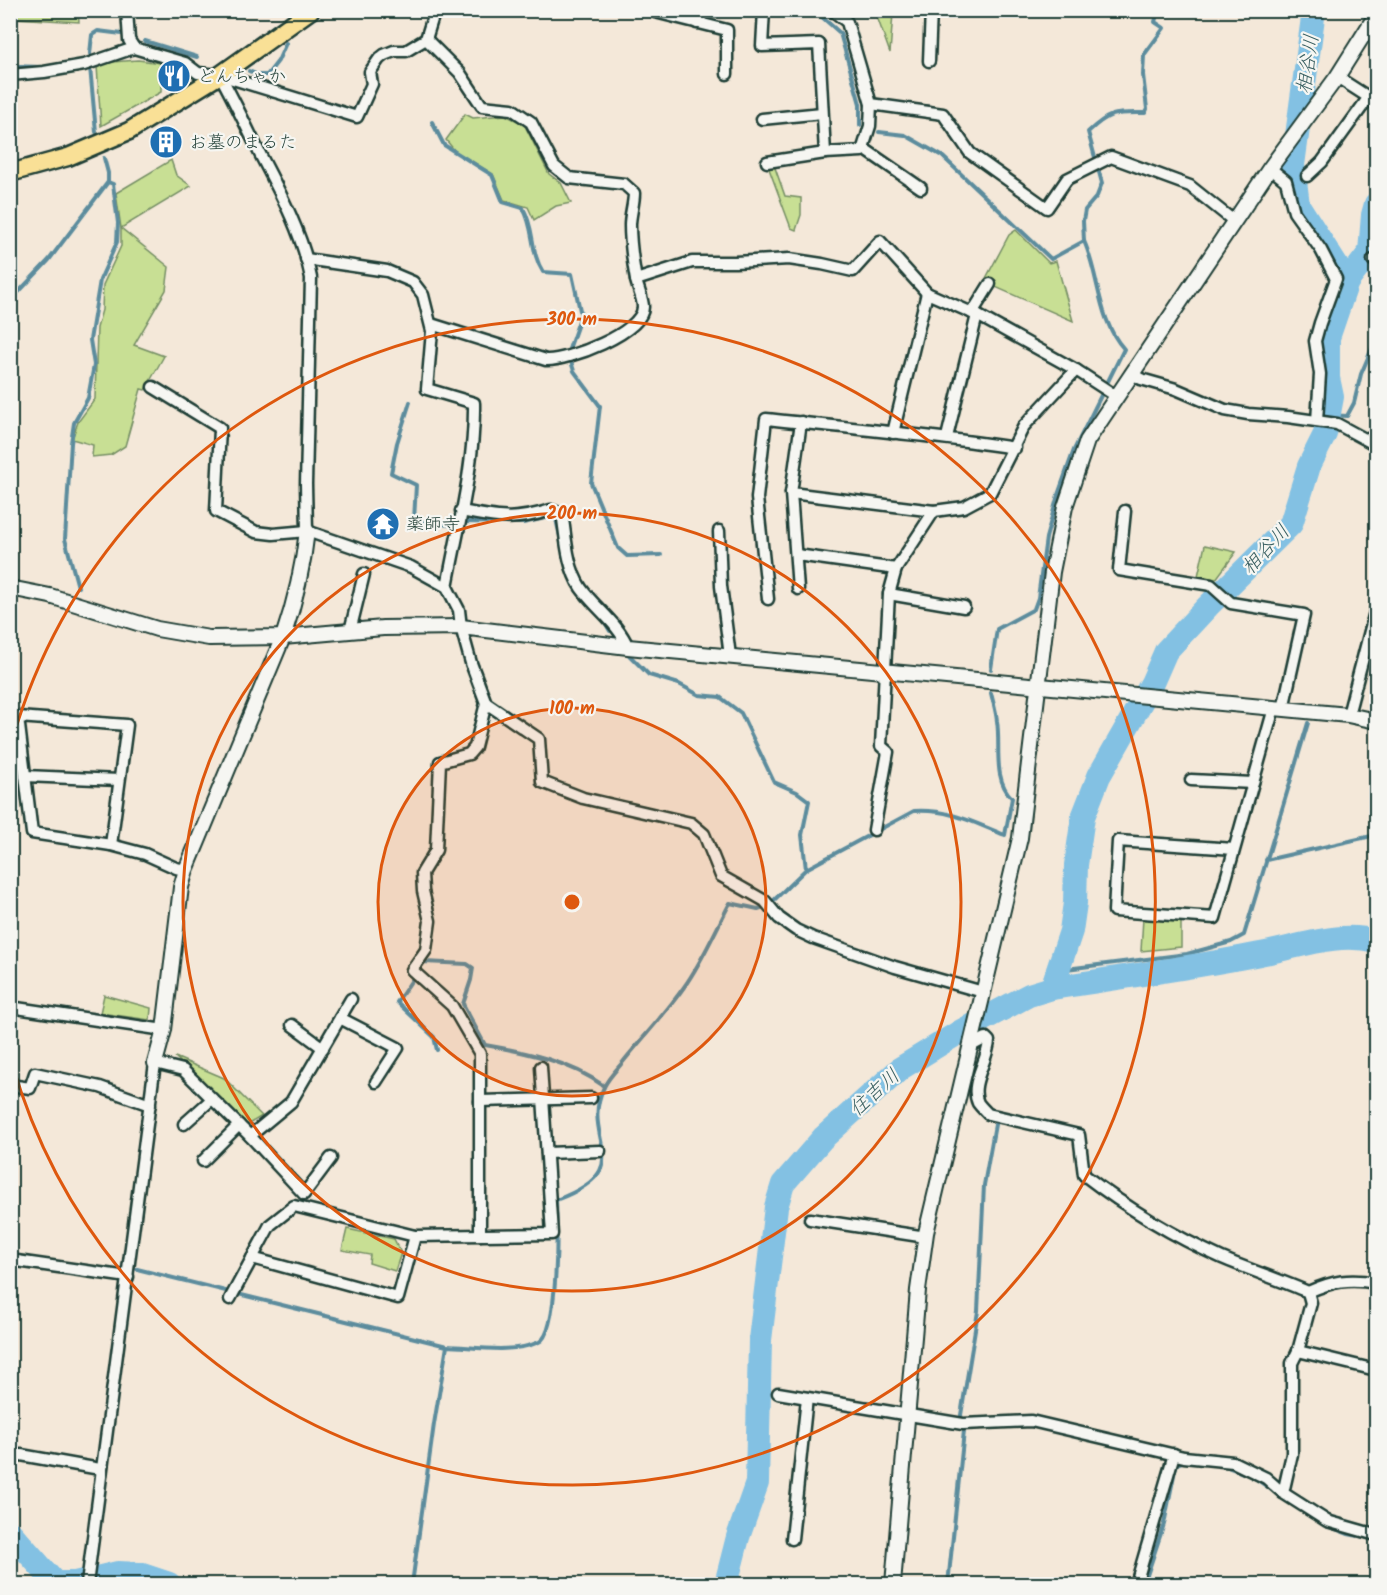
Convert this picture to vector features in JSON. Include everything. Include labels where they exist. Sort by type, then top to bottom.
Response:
[{"type":"main road","points":[[10,173],[68,157],[129,131],[220,75],[306,12]]},
{"type":"street","points":[[128,10],[129,40],[134,48]]},
{"type":"street","points":[[10,75],[84,65],[134,48],[185,63],[198,73],[220,75],[357,117],[372,84],[370,72],[379,59],[394,51],[406,51],[426,39],[435,10]]},
{"type":"street","points":[[697,23],[706,10]]},
{"type":"street","points":[[764,10],[762,46],[819,44],[825,153]]},
{"type":"street","points":[[767,162],[825,153],[862,152],[870,126],[871,104],[847,22],[832,10]]},
{"type":"street","points":[[929,61],[931,10]]},
{"type":"street","points":[[655,12],[727,30],[727,74]]},
{"type":"street","points":[[892,1584],[918,1290],[926,1237],[1020,838],[1052,572],[1065,507],[1087,441],[1270,168],[1337,77],[1377,15]]},
{"type":"street","points":[[426,39],[460,73],[482,106],[512,109],[531,122],[554,166],[568,178],[624,184],[634,193],[629,224],[636,280],[643,307],[633,325],[617,337],[557,360],[546,360],[431,324]]},
{"type":"street","points":[[87,1579],[155,1063],[164,1030],[181,887],[292,613],[302,569],[307,531],[311,278],[292,219],[220,75]]},
{"type":"street","points":[[1307,176],[1322,162],[1373,99],[1337,77]]},
{"type":"street","points":[[871,104],[943,114],[970,153],[1047,208],[1067,179],[1111,157],[1190,186],[1235,222]]},
{"type":"street","points":[[762,119],[822,113]]},
{"type":"street","points":[[863,148],[921,188]]},
{"type":"street","points":[[1270,168],[1286,182],[1294,212],[1321,250],[1336,279],[1315,341],[1320,374],[1317,421]]},
{"type":"street","points":[[636,280],[692,262],[789,259],[853,271],[880,241],[927,293],[974,314],[1076,370],[1116,396]]},
{"type":"street","points":[[306,259],[387,271],[413,282],[423,295],[432,330],[427,389],[474,403],[467,481],[447,587]]},
{"type":"street","points":[[947,437],[974,314],[990,284]]},
{"type":"street","points":[[893,433],[927,293]]},
{"type":"street","points":[[791,493],[934,511],[964,507],[990,493],[1015,448],[1024,426],[1076,370]]},
{"type":"street","points":[[1131,373],[1141,379],[1176,389],[1225,410],[1337,424],[1377,445]]},
{"type":"street","points":[[153,387],[220,428],[216,512],[256,532],[273,534],[307,531],[411,567],[447,587],[459,610],[461,627],[471,663],[486,703],[475,747],[469,754],[440,762],[436,850],[422,873],[423,891],[430,921],[426,950],[412,970],[452,1006],[480,1054],[480,1235]]},
{"type":"street","points":[[768,599],[757,498],[766,418],[947,437],[1015,448]]},
{"type":"street","points":[[798,589],[791,493],[801,422]]},
{"type":"street","points":[[461,511],[506,519],[526,518],[551,510],[558,513],[563,519],[574,575],[581,587],[624,636],[628,647]]},
{"type":"street","points":[[874,830],[888,752],[881,746],[889,594],[896,569],[934,511]]},
{"type":"street","points":[[1125,511],[1119,570],[1211,585],[1231,603],[1304,615],[1279,708],[1253,783],[1215,918],[1114,911],[1118,841],[1234,849]]},
{"type":"street","points":[[719,531],[721,586],[729,656]]},
{"type":"street","points":[[797,555],[896,569]]},
{"type":"street","points":[[350,631],[364,574]]},
{"type":"street","points":[[10,588],[50,596],[157,629],[209,638],[283,638],[383,627],[461,627],[628,647],[1348,715],[1377,721]]},
{"type":"street","points":[[889,594],[964,607]]},
{"type":"street","points":[[1348,715],[1377,608]]},
{"type":"street","points":[[486,703],[539,739],[542,782],[583,798],[691,823],[704,834],[722,876],[768,905],[788,924],[813,938],[895,967],[983,992]]},
{"type":"street","points":[[111,845],[127,725],[14,717],[25,776],[32,834],[111,845],[145,854],[186,870]]},
{"type":"street","points":[[25,776],[119,780]]},
{"type":"street","points":[[1191,780],[1253,783]]},
{"type":"street","points":[[250,1136],[291,1102],[351,999]]},
{"type":"street","points":[[10,1007],[164,1030]]},
{"type":"street","points":[[340,1018],[398,1048],[375,1082]]},
{"type":"street","points":[[292,1025],[323,1048]]},
{"type":"street","points":[[971,1043],[986,1038],[989,1041],[989,1049],[975,1089],[978,1103],[988,1114],[1079,1135],[1084,1175],[1156,1225],[1222,1258],[1308,1292],[1326,1284],[1355,1279],[1377,1283]]},
{"type":"street","points":[[155,1063],[183,1070],[250,1136],[304,1194],[331,1158]]},
{"type":"street","points":[[230,1299],[270,1224],[294,1206],[415,1236],[552,1234],[541,1067]]},
{"type":"street","points":[[10,1084],[30,1088],[35,1073],[100,1087],[150,1106]]},
{"type":"street","points":[[480,1101],[591,1098]]},
{"type":"street","points":[[184,1124],[212,1099]]},
{"type":"street","points":[[203,1161],[239,1125]]},
{"type":"street","points":[[547,1153],[600,1151]]},
{"type":"street","points":[[810,1219],[926,1237]]},
{"type":"street","points":[[252,1258],[398,1298],[415,1236]]},
{"type":"street","points":[[10,1260],[128,1276]]},
{"type":"street","points":[[1283,1493],[1292,1454],[1292,1363],[1298,1351],[1311,1303],[1308,1292]]},
{"type":"street","points":[[1298,1351],[1377,1370]]},
{"type":"street","points":[[778,1393],[963,1424],[1030,1421],[1174,1454],[1233,1462],[1266,1478],[1283,1493],[1327,1521],[1377,1535]]},
{"type":"street","points":[[792,1539],[807,1398]]},
{"type":"street","points":[[1136,1584],[1174,1454]]},
{"type":"street","points":[[21,1455],[100,1469]]},
{"type":"green space","points":[[15,11],[78,11],[79,22],[15,18]]},
{"type":"green space","points":[[875,11],[892,11],[893,13],[890,53]]},
{"type":"green space","points":[[138,60],[161,63],[161,92],[101,126],[97,66]]},
{"type":"green space","points":[[465,114],[473,118],[505,115],[524,124],[549,174],[561,183],[571,203],[556,206],[534,220],[528,207],[504,200],[493,174],[455,151],[446,140]]},
{"type":"green space","points":[[171,160],[176,175],[191,186],[121,228],[116,193]]},
{"type":"green space","points":[[774,165],[785,196],[801,198],[801,215],[796,230],[791,228],[768,166]]},
{"type":"green space","points":[[121,228],[169,267],[166,290],[134,345],[164,356],[145,390],[141,389],[125,446],[111,455],[92,457],[93,445],[72,439],[78,422],[95,399],[97,328],[102,310],[103,285],[121,246]]},
{"type":"green space","points":[[1016,230],[1049,263],[1056,261],[1073,321],[984,282],[1009,235]]},
{"type":"green space","points":[[1205,545],[1236,552],[1216,579],[1198,576]]},
{"type":"green space","points":[[1143,918],[1181,921],[1181,947],[1141,951]]},
{"type":"green space","points":[[104,995],[151,1008],[150,1020],[100,1013]]},
{"type":"green space","points":[[175,1057],[224,1078],[262,1116],[247,1125]]},
{"type":"green space","points":[[347,1229],[394,1239],[401,1253],[395,1271],[369,1263],[370,1255],[342,1250]]},
{"type":"waterway","points":[[814,10],[840,33],[860,104],[860,125]]},
{"type":"waterway","points":[[1084,241],[1085,210],[1097,196],[1102,183],[1088,132],[1108,117],[1127,113],[1145,113],[1147,109],[1143,75],[1144,55],[1164,28],[1155,22],[1158,10]]},
{"type":"waterway","name":"相谷川","points":[[1314,10],[1293,165],[1298,205],[1347,282]]},
{"type":"waterway","points":[[90,54],[92,35],[98,31],[122,34]]},
{"type":"waterway","points":[[145,41],[197,57]]},
{"type":"waterway","points":[[249,71],[258,75],[267,75],[278,61],[286,43]]},
{"type":"waterway","points":[[10,66],[42,67]]},
{"type":"waterway","points":[[90,67],[96,132]]},
{"type":"waterway","points":[[432,122],[444,145],[492,175],[503,202],[523,208],[527,216],[536,257],[543,272],[572,274],[581,315],[568,352],[574,371],[600,406],[591,483],[618,548],[627,556],[661,555]]},
{"type":"waterway","points":[[879,132],[905,135],[942,156],[1051,259],[1084,241],[1109,325],[1124,349],[1074,450],[1058,495],[1046,538],[1038,598],[1034,609],[997,629],[991,669]]},
{"type":"waterway","points":[[10,301],[49,260],[108,182],[104,158]]},
{"type":"waterway","points":[[78,587],[65,539],[71,443],[74,423],[88,398],[94,365],[90,340],[100,280],[117,242],[118,223],[113,184],[108,182]]},
{"type":"waterway","name":"相谷川","points":[[1052,988],[1071,931],[1075,903],[1076,865],[1083,817],[1099,776],[1152,683],[1166,651],[1291,524],[1309,466],[1325,434],[1332,397],[1328,378],[1328,338],[1347,282],[1370,252],[1376,204]]},
{"type":"waterway","points":[[1329,415],[1347,416],[1354,403],[1361,374],[1376,339]]},
{"type":"waterway","points":[[410,402],[397,443],[391,473],[416,485],[414,520],[456,526]]},
{"type":"waterway","points":[[462,522],[523,523],[550,517],[556,519],[561,541]]},
{"type":"waterway","points":[[569,575],[576,589]]},
{"type":"waterway","points":[[603,619],[610,631]]},
{"type":"waterway","points":[[629,655],[649,675],[679,684],[699,695],[720,697],[741,713],[774,782],[797,792],[809,801],[802,835],[806,869]]},
{"type":"waterway","points":[[412,1584],[447,1346],[517,1348],[539,1342],[546,1335],[555,1277],[556,1200],[582,1188],[597,1176],[603,1164],[598,1106],[608,1080],[662,1016],[691,977],[730,903],[758,909],[769,905],[806,869],[914,811],[950,814],[1005,835],[1012,798],[1006,790],[1000,772],[997,721],[991,693]]},
{"type":"waterway","points":[[1058,970],[1187,954],[1231,942],[1244,935],[1308,723]]},
{"type":"waterway","points":[[1266,860],[1376,835]]},
{"type":"waterway","name":"住吉川","points":[[726,1584],[738,1537],[757,1483],[760,1340],[776,1207],[783,1184],[823,1138],[901,1068],[963,1030],[1029,995],[1052,988],[1208,964],[1318,941],[1347,938],[1376,941]]},
{"type":"waterway","points":[[437,1050],[434,1037],[397,1002],[424,962],[467,964],[473,968],[463,1004],[485,1045],[531,1054],[562,1064],[591,1077],[604,1086]]},
{"type":"waterway","points":[[948,1584],[964,1431],[961,1415],[978,1311],[984,1185],[996,1119]]},
{"type":"waterway","points":[[137,1269],[447,1346]]},
{"type":"waterway","points":[[1144,1584],[1164,1524],[1175,1470],[1177,1464],[1185,1461]]},
{"type":"waterway","points":[[1225,1466],[1255,1478],[1272,1490]]},
{"type":"waterway","points":[[1325,1525],[1348,1534],[1370,1538]]},
{"type":"waterway","points":[[10,1532],[55,1583],[75,1583],[118,1573],[139,1574],[169,1584]]},
{"type":"place","name":"どんちゃか","points":[[174,76]]},
{"type":"place","name":"お墓のまるた","points":[[166,142]]},
{"type":"place","name":"薬師寺","points":[[383,524]]}]
